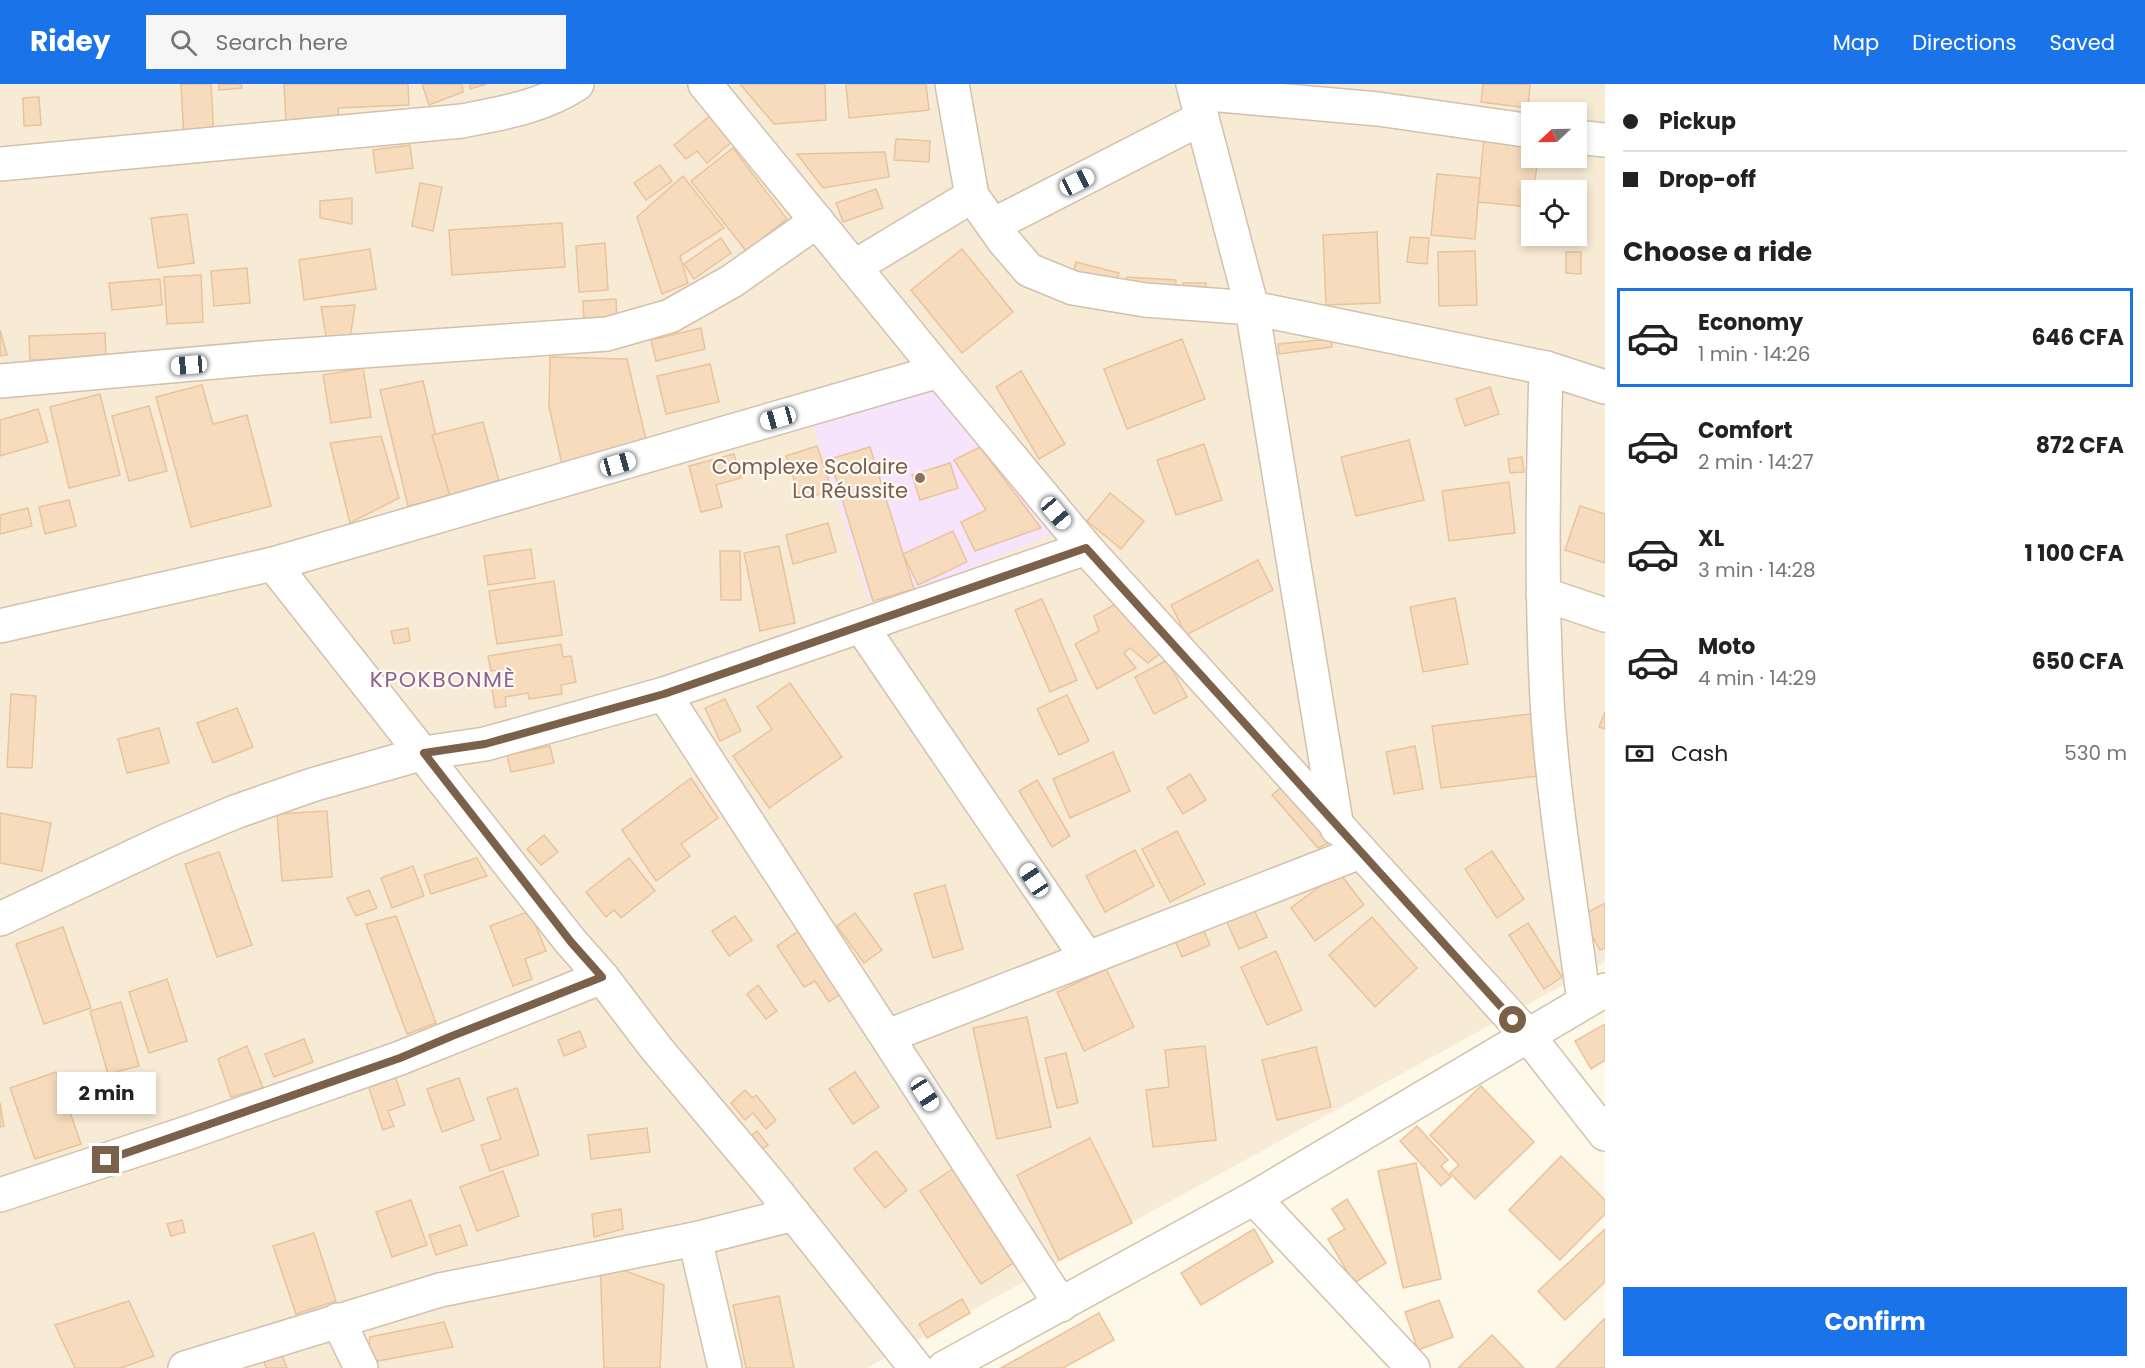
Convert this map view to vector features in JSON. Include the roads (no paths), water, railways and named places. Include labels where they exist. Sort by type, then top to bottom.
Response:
[{"type":"street","points":[[0,164],[462,121],[515,110],[560,95],[577,84]]},
{"type":"street","points":[[705,84],[1086,548],[1337,828],[1529,1037],[1605,1134]]},
{"type":"street","points":[[952,84],[972,196],[1004,241],[1029,270],[1073,288],[1145,300],[1252,308],[1546,368],[1605,387]]},
{"type":"street","points":[[993,225],[1197,98],[1378,109],[1521,129]]},
{"type":"street","points":[[1197,98],[1252,308],[1337,828]]},
{"type":"street","points":[[1587,138],[1605,140]]},
{"type":"street","points":[[854,267],[972,196]]},
{"type":"street","points":[[0,381],[261,358],[607,334],[670,316],[732,281],[816,221]]},
{"type":"street","points":[[944,1368],[1254,1198],[1595,996],[1557,805],[1547,702],[1543,594],[1546,368]]},
{"type":"street","points":[[0,626],[273,564],[939,371]]},
{"type":"street","points":[[0,919],[168,840],[236,812],[312,785],[424,753],[485,744],[664,694],[1086,548]]},
{"type":"street","points":[[273,564],[571,942],[602,977],[656,1048],[916,1368]]},
{"type":"street","points":[[1543,594],[1605,615]]},
{"type":"street","points":[[861,626],[1087,958]]},
{"type":"street","points":[[664,694],[1061,1305]]},
{"type":"street","points":[[888,1036],[1360,852]]},
{"type":"street","points":[[0,1195],[179,1136],[400,1058],[602,977]]},
{"type":"street","points":[[1254,1198],[1413,1368]]},
{"type":"street","points":[[185,1368],[440,1290],[695,1239],[794,1215]]},
{"type":"street","points":[[695,1239],[724,1368]]},
{"type":"street","points":[[338,1320],[361,1368]]},
{"type":"place","name":"Complexe Scolaire La Réussite","points":[[920,478]]},
{"type":"district","name":"KPOKBONMÈ","points":[[443,679]]}]
